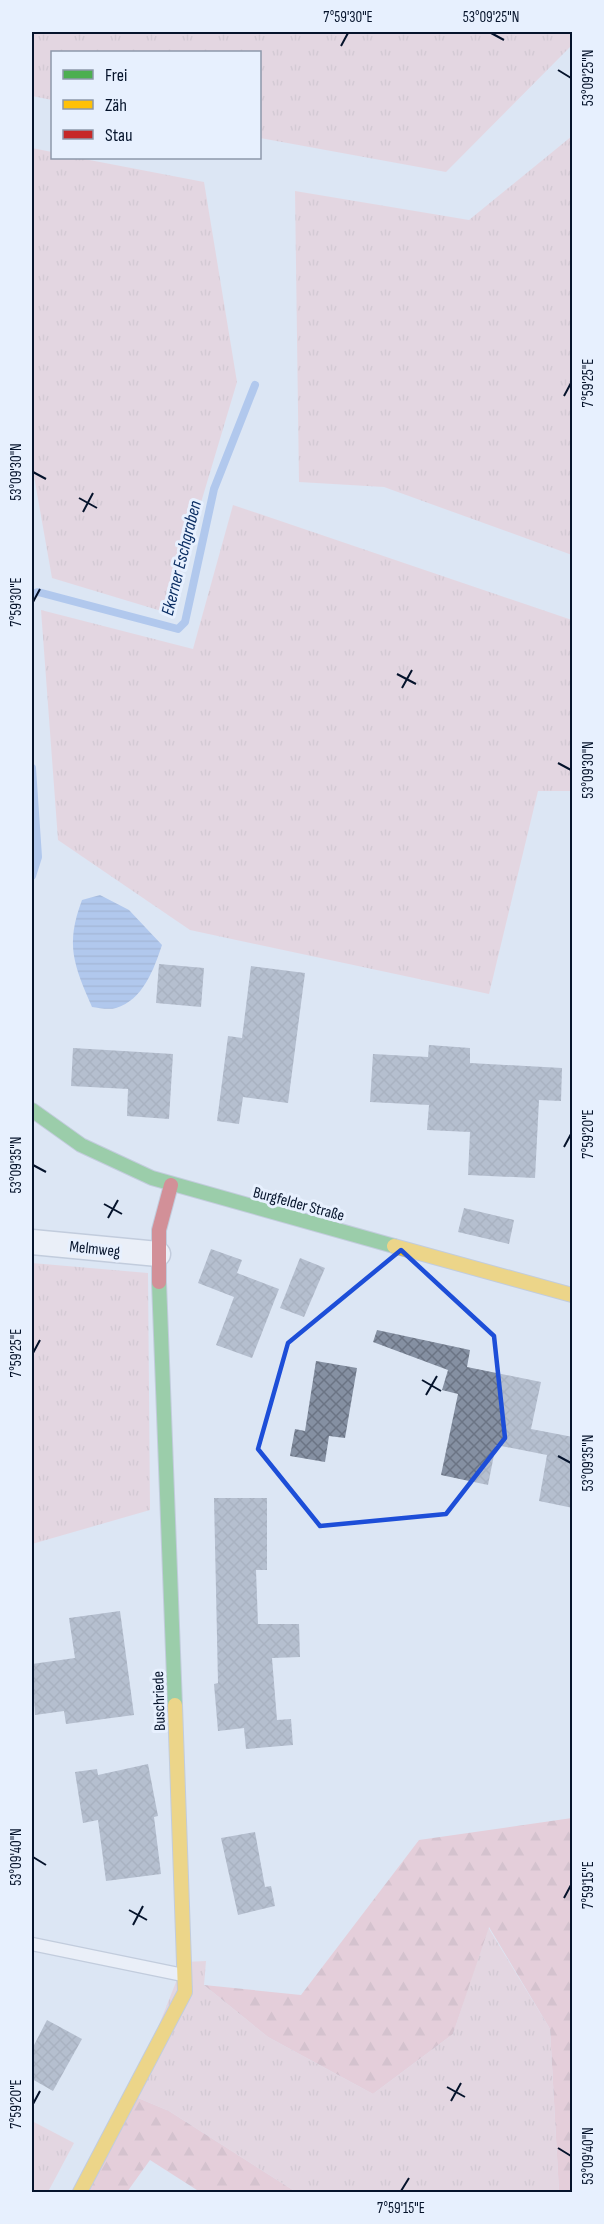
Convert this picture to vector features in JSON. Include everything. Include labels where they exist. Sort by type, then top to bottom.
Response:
[{"type":"street","name":"Burgfelder Straße","points":[[32,1110],[71,1139],[102,1157],[136,1173],[171,1185],[573,1295]]},
{"type":"street","name":"Buschriede","points":[[80,2193],[185,1992],[158,1254],[159,1230],[171,1185]]},
{"type":"street","name":"Melmweg","points":[[32,1242],[158,1254]]},
{"type":"lane","points":[[32,1944],[184,1975]]},
{"type":"highlighted area","points":[[401,1250],[494,1336],[505,1438],[446,1514],[320,1526],[258,1449],[288,1343]]},
{"type":"green space","points":[[32,32],[572,32],[572,45],[446,172],[261,138],[261,51],[51,51],[51,100],[32,96]]},
{"type":"green space","points":[[572,136],[572,555],[384,487],[299,482],[295,191],[469,220]]},
{"type":"green space","points":[[32,148],[51,152],[51,159],[84,159],[204,182],[237,382],[168,613],[52,578],[32,465]]},
{"type":"green space","points":[[233,505],[572,620],[572,791],[538,791],[489,994],[190,930],[58,840],[41,610],[193,649]]},
{"type":"green space","points":[[32,1263],[148,1273],[150,1510],[32,1544]]},
{"type":"green space","points":[[572,1818],[572,2192],[559,2192],[550,2029],[489,1927],[453,2034],[373,2094],[268,2037],[204,1985],[301,1995],[419,1840]]},
{"type":"green space","points":[[488,1927],[550,2029],[559,2192],[296,2192],[169,2111],[131,2095],[184,1962],[206,1961],[204,1985],[268,2037],[373,2094],[453,2034]]},
{"type":"green space","points":[[131,2095],[169,2111],[296,2192],[200,2192],[150,2160],[127,2192],[80,2192]]},
{"type":"green space","points":[[32,2121],[74,2143],[48,2192],[32,2192]]},
{"type":"water","points":[[100,895],[129,910],[162,945],[151,973],[140,991],[125,1004],[113,1009],[92,1007],[80,979],[74,955],[74,930],[82,900]]},
{"type":"building","points":[[159,964],[204,968],[201,1007],[156,1003]]},
{"type":"building","points":[[251,966],[305,973],[288,1103],[243,1097],[239,1124],[217,1121],[228,1036],[242,1038]]},
{"type":"building","points":[[429,1045],[470,1048],[470,1063],[562,1068],[561,1101],[539,1100],[535,1178],[468,1175],[470,1132],[427,1130],[429,1105],[370,1102],[373,1054],[428,1057]]},
{"type":"building","points":[[73,1048],[173,1054],[169,1119],[127,1116],[128,1089],[71,1086]]},
{"type":"building","points":[[464,1208],[514,1220],[509,1244],[458,1232]]},
{"type":"building","points":[[211,1249],[242,1260],[237,1273],[279,1289],[252,1358],[216,1345],[234,1297],[198,1283]]},
{"type":"building","points":[[300,1258],[325,1268],[304,1317],[280,1308]]},
{"type":"building","points":[[377,1330],[470,1350],[467,1367],[541,1382],[531,1429],[573,1437],[573,1508],[539,1501],[547,1455],[496,1445],[488,1485],[441,1475],[458,1394],[442,1390],[448,1370],[373,1342]]},
{"type":"building","points":[[316,1361],[357,1368],[345,1438],[329,1436],[325,1462],[290,1456],[295,1429],[305,1431]]},
{"type":"building","points":[[214,1498],[267,1498],[267,1570],[256,1570],[258,1624],[299,1624],[300,1657],[272,1658],[277,1720],[291,1719],[293,1745],[246,1749],[244,1728],[218,1731],[214,1684],[218,1683]]},
{"type":"building","points":[[120,1611],[134,1715],[66,1724],[64,1711],[35,1715],[32,1664],[75,1658],[69,1618]]},
{"type":"building","points":[[148,1764],[158,1816],[154,1817],[161,1874],[106,1881],[98,1820],[83,1823],[75,1772],[97,1769],[98,1775]]},
{"type":"building","points":[[255,1832],[265,1887],[271,1886],[275,1906],[238,1915],[221,1838]]},
{"type":"building","points":[[47,2020],[82,2039],[53,2091],[32,2079],[32,2049]]},
{"type":"waterway","name":"Ekerner Eschgraben","points":[[32,594],[38,592],[178,629],[185,622],[214,489],[255,385]]},
{"type":"waterway","name":"Ekerner Eschgraben","points":[[32,768],[38,857],[32,876]]},
{"type":"traffic: fast","points":[[32,1110],[81,1145],[152,1178],[394,1246]]},
{"type":"traffic: fast","points":[[159,1282],[175,1705]]},
{"type":"traffic: slow","points":[[394,1246],[572,1295]]},
{"type":"traffic: slow","points":[[80,2192],[185,1992],[175,1705]]},
{"type":"traffic: jam","points":[[159,1282],[159,1230],[171,1185]]}]
